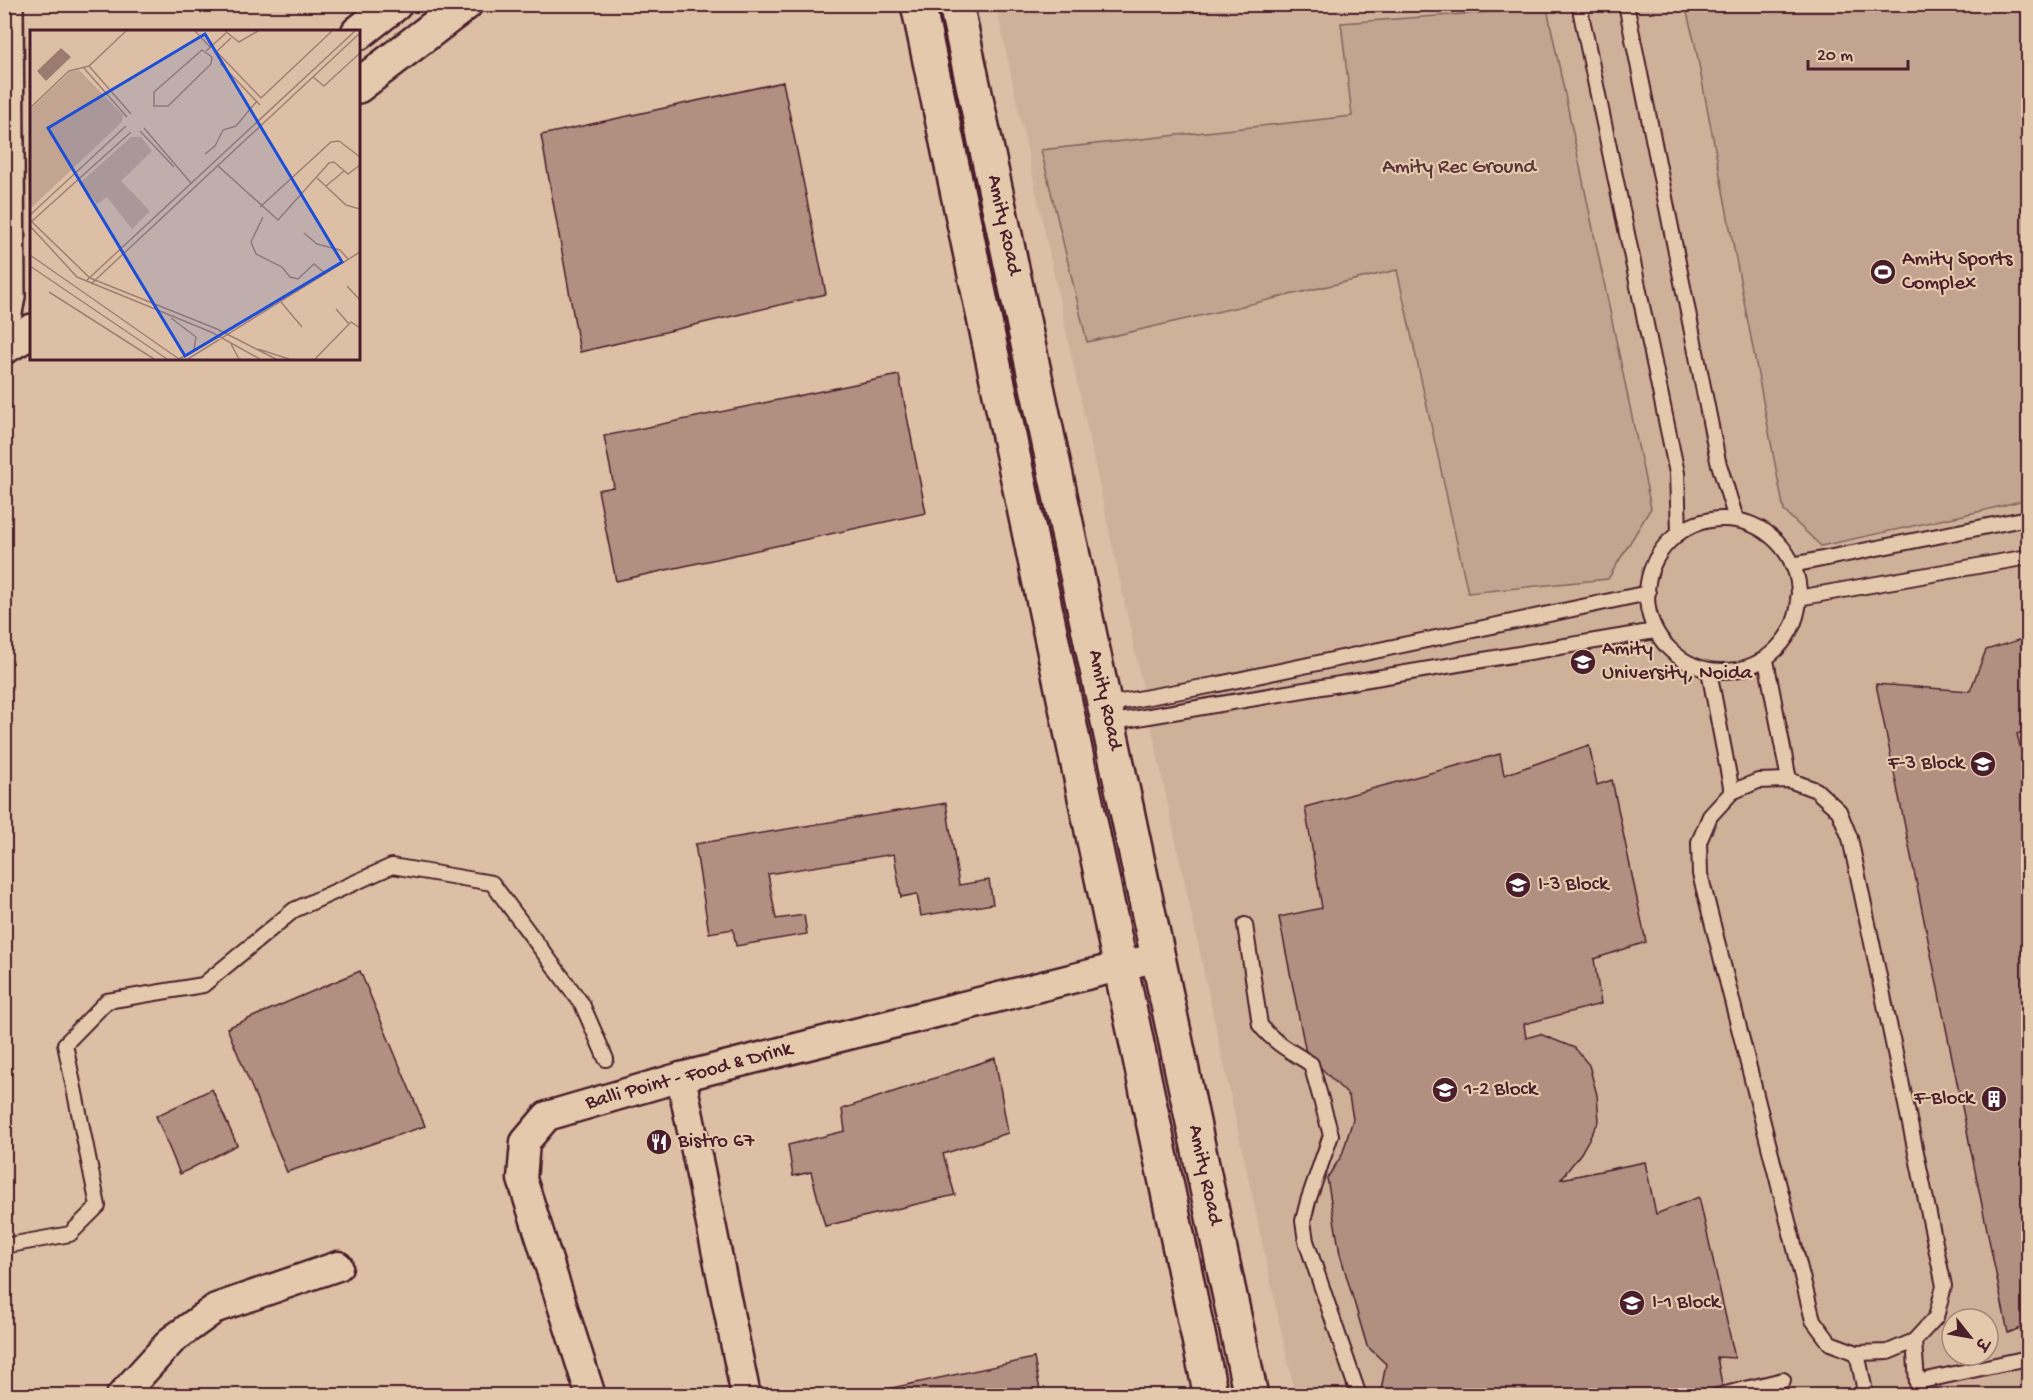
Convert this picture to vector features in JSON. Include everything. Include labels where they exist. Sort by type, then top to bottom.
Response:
[{"type":"street","points":[[6,4],[12,298]]},
{"type":"street","points":[[360,31],[394,4]]},
{"type":"street","points":[[360,84],[465,4]]},
{"type":"street","name":"Amity Road","points":[[918,4],[1211,1395]]},
{"type":"street","name":"Amity Road","points":[[956,4],[1251,1395]]},
{"type":"street","points":[[6,84],[21,111],[30,120]]},
{"type":"street","points":[[4,347],[30,332]]},
{"type":"street","name":"Balli Point - Food & Drink","points":[[591,1395],[522,1179],[525,1142],[547,1116],[681,1077],[1158,957]]},
{"type":"street","points":[[681,1077],[746,1395]]},
{"type":"street","points":[[121,1395],[172,1340],[216,1308],[338,1266]]},
{"type":"lane","points":[[1579,4],[1677,473],[1679,532]]},
{"type":"lane","points":[[1626,4],[1718,461],[1736,519]]},
{"type":"lane","points":[[1792,565],[2028,518]]},
{"type":"lane","points":[[1736,519],[1763,530],[1786,551],[1798,577],[1798,611],[1789,636],[1766,660],[1740,671],[1709,672],[1682,662],[1659,639],[1647,614],[1647,581],[1657,555],[1679,532],[1705,520],[1736,519]]},
{"type":"lane","points":[[1798,598],[2028,556]]},
{"type":"lane","points":[[1107,714],[1214,686],[1648,593]]},
{"type":"lane","points":[[1107,714],[1655,631]]},
{"type":"lane","points":[[1766,660],[1789,780]]},
{"type":"lane","points":[[1709,672],[1732,792]]},
{"type":"lane","points":[[1789,780],[1816,790],[1839,812],[1850,838],[1944,1286],[1936,1317],[1914,1341],[1888,1352],[1857,1353],[1830,1343],[1814,1320],[1700,874],[1700,842],[1710,816],[1732,792],[1758,781],[1789,780]]},
{"type":"lane","points":[[4,1246],[70,1234],[98,1206],[65,1044],[107,1001],[203,984],[294,910],[392,866],[492,884],[582,1004],[606,1059]]},
{"type":"lane","points":[[1245,925],[1260,1025],[1281,1046],[1311,1064],[1331,1135],[1303,1221],[1306,1241],[1359,1395]]},
{"type":"lane","points":[[1914,1341],[1919,1389],[2028,1358]]},
{"type":"lane","points":[[1857,1353],[1866,1395]]},
{"type":"lane","points":[[1717,1395],[1783,1380]]},
{"type":"shaded area","name":"Amity University, Noida","points":[[996,5],[2028,5],[2028,1395],[1295,1395]]},
{"type":"green space","name":"Amity Sports Complex","points":[[1685,5],[2028,5],[2028,499],[1821,546],[1784,511],[1695,44]]},
{"type":"green space","name":"Amity Rec Ground","points":[[1547,8],[1651,508],[1608,579],[1468,593],[1397,270],[1087,342],[1041,150],[1352,116],[1341,23]]},
{"type":"building","points":[[783,82],[826,294],[580,352],[541,135]]},
{"type":"building","points":[[899,375],[926,513],[616,581],[598,490],[614,487],[604,436]]},
{"type":"building","name":"F-Block","points":[[2028,637],[2028,730],[2017,734],[2028,777],[2028,856],[2023,858],[2025,873],[2028,872],[2028,1325],[2008,1333],[1876,684],[1970,691],[1986,650]]},
{"type":"building","points":[[1589,745],[1597,785],[1612,780],[1646,942],[1594,959],[1601,1004],[1524,1024],[1526,1038],[1540,1034],[1575,1048],[1589,1065],[1597,1095],[1599,1121],[1581,1153],[1561,1179],[1645,1162],[1656,1214],[1699,1197],[1735,1358],[1717,1357],[1724,1396],[1384,1396],[1381,1390],[1386,1364],[1367,1346],[1340,1254],[1327,1178],[1342,1155],[1353,1119],[1349,1096],[1306,1053],[1279,917],[1322,908],[1305,807],[1500,754],[1504,775]]},
{"type":"building","points":[[946,803],[959,885],[989,880],[993,904],[921,916],[917,894],[901,897],[894,854],[768,874],[776,919],[804,915],[807,934],[736,946],[733,929],[709,933],[695,844]]},
{"type":"building","points":[[360,971],[425,1126],[287,1172],[227,1028]]},
{"type":"building","points":[[995,1058],[1008,1133],[943,1154],[955,1195],[825,1226],[811,1172],[793,1176],[788,1145],[845,1131],[842,1109]]},
{"type":"building","points":[[212,1089],[237,1145],[180,1174],[156,1116]]},
{"type":"building","points":[[1034,1358],[1041,1396],[878,1396],[877,1391]]},
{"type":"place","name":"Amity Sports Complex","points":[[1883,272]]},
{"type":"place","name":"Amity University, Noida","points":[[1583,662]]},
{"type":"place","name":"F-3 Block","points":[[1983,764]]},
{"type":"place","name":"I-3 Block","points":[[1518,885]]},
{"type":"place","name":"1-2 Block","points":[[1445,1090]]},
{"type":"place","name":"F-Block","points":[[1994,1099]]},
{"type":"place","name":"Bistro 67","points":[[659,1142]]},
{"type":"place","name":"I-1 Block","points":[[1632,1303]]}]
